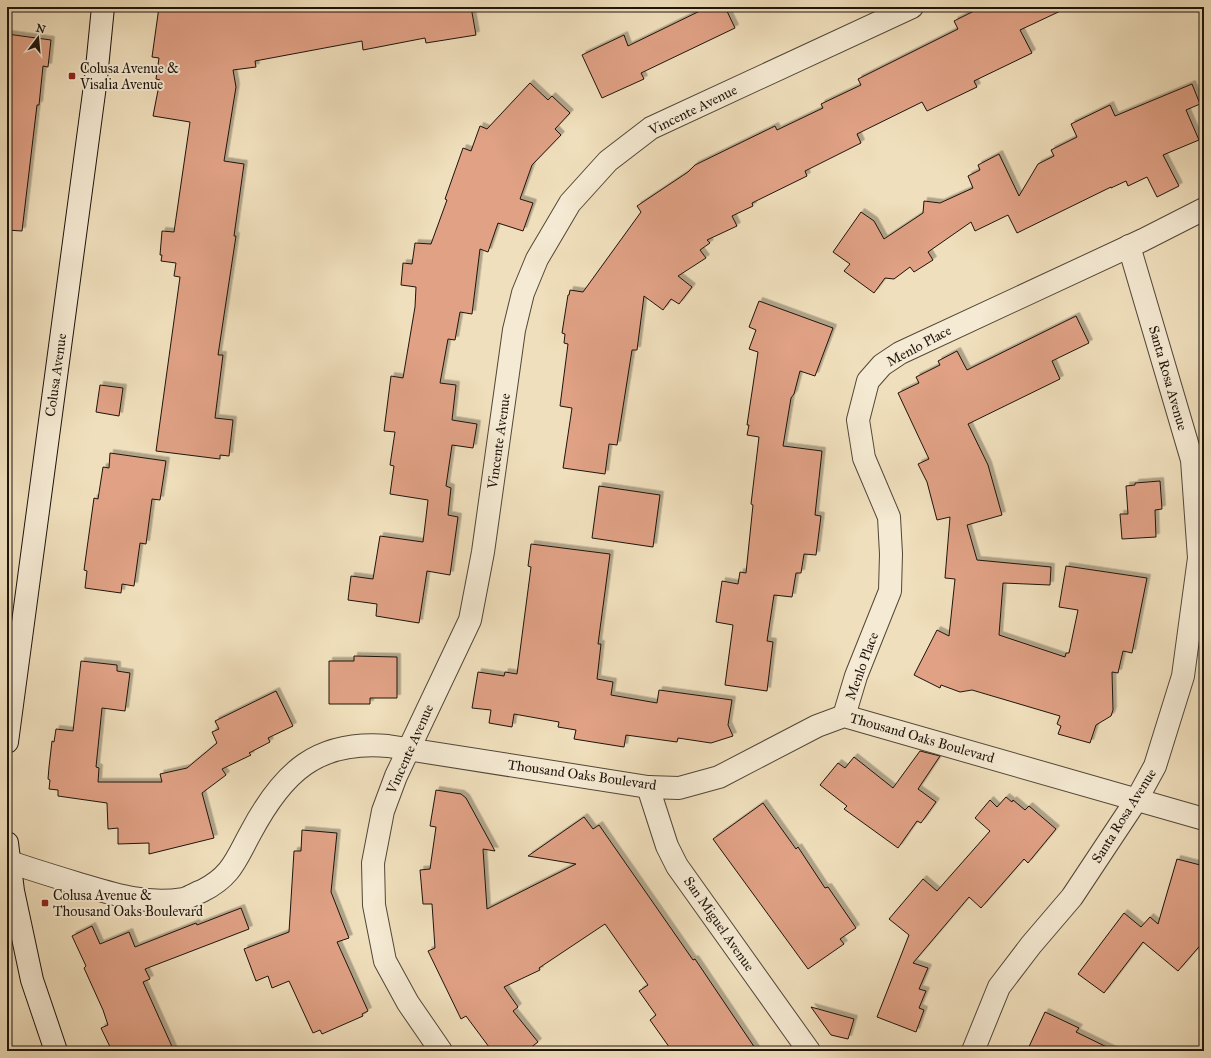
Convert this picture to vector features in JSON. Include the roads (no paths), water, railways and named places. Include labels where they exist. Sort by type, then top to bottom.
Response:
[{"type":"street","name":"Colusa Avenue","points":[[7,742],[11,679],[95,86],[103,7]]},
{"type":"street","name":"Vincente Avenue","points":[[441,1051],[408,1003],[385,961],[374,905],[374,863],[383,811],[396,776],[470,620],[483,552],[514,330],[523,292],[537,259],[570,203],[608,161],[651,128],[912,7]]},
{"type":"street","name":"Menlo Place","points":[[844,716],[856,676],[890,591],[891,554],[888,517],[864,458],[858,420],[868,381],[882,365],[900,353],[1129,246],[1204,209]]},
{"type":"street","name":"Santa Rosa Avenue","points":[[973,1051],[999,987],[1031,945],[1072,897],[1137,799],[1155,766],[1183,676],[1199,558],[1192,460],[1129,246]]},
{"type":"street","name":"Thousand Oaks Boulevard","points":[[8,855],[127,899],[156,901],[184,899],[211,886],[233,868],[270,798],[302,764],[321,754],[344,746],[366,744],[409,748],[648,787],[679,788],[718,777],[817,726],[844,716],[1204,819]]},
{"type":"street","name":"San Miguel Avenue","points":[[648,787],[667,846],[678,866],[809,1051]]},
{"type":"street","points":[[8,855],[32,980],[56,1051]]},
{"type":"place","name":"Colusa Avenue & Visalia Avenue","points":[[72,76]]},
{"type":"place","name":"Colusa Avenue & Thousand Oaks Boulevard","points":[[45,903]]}]
